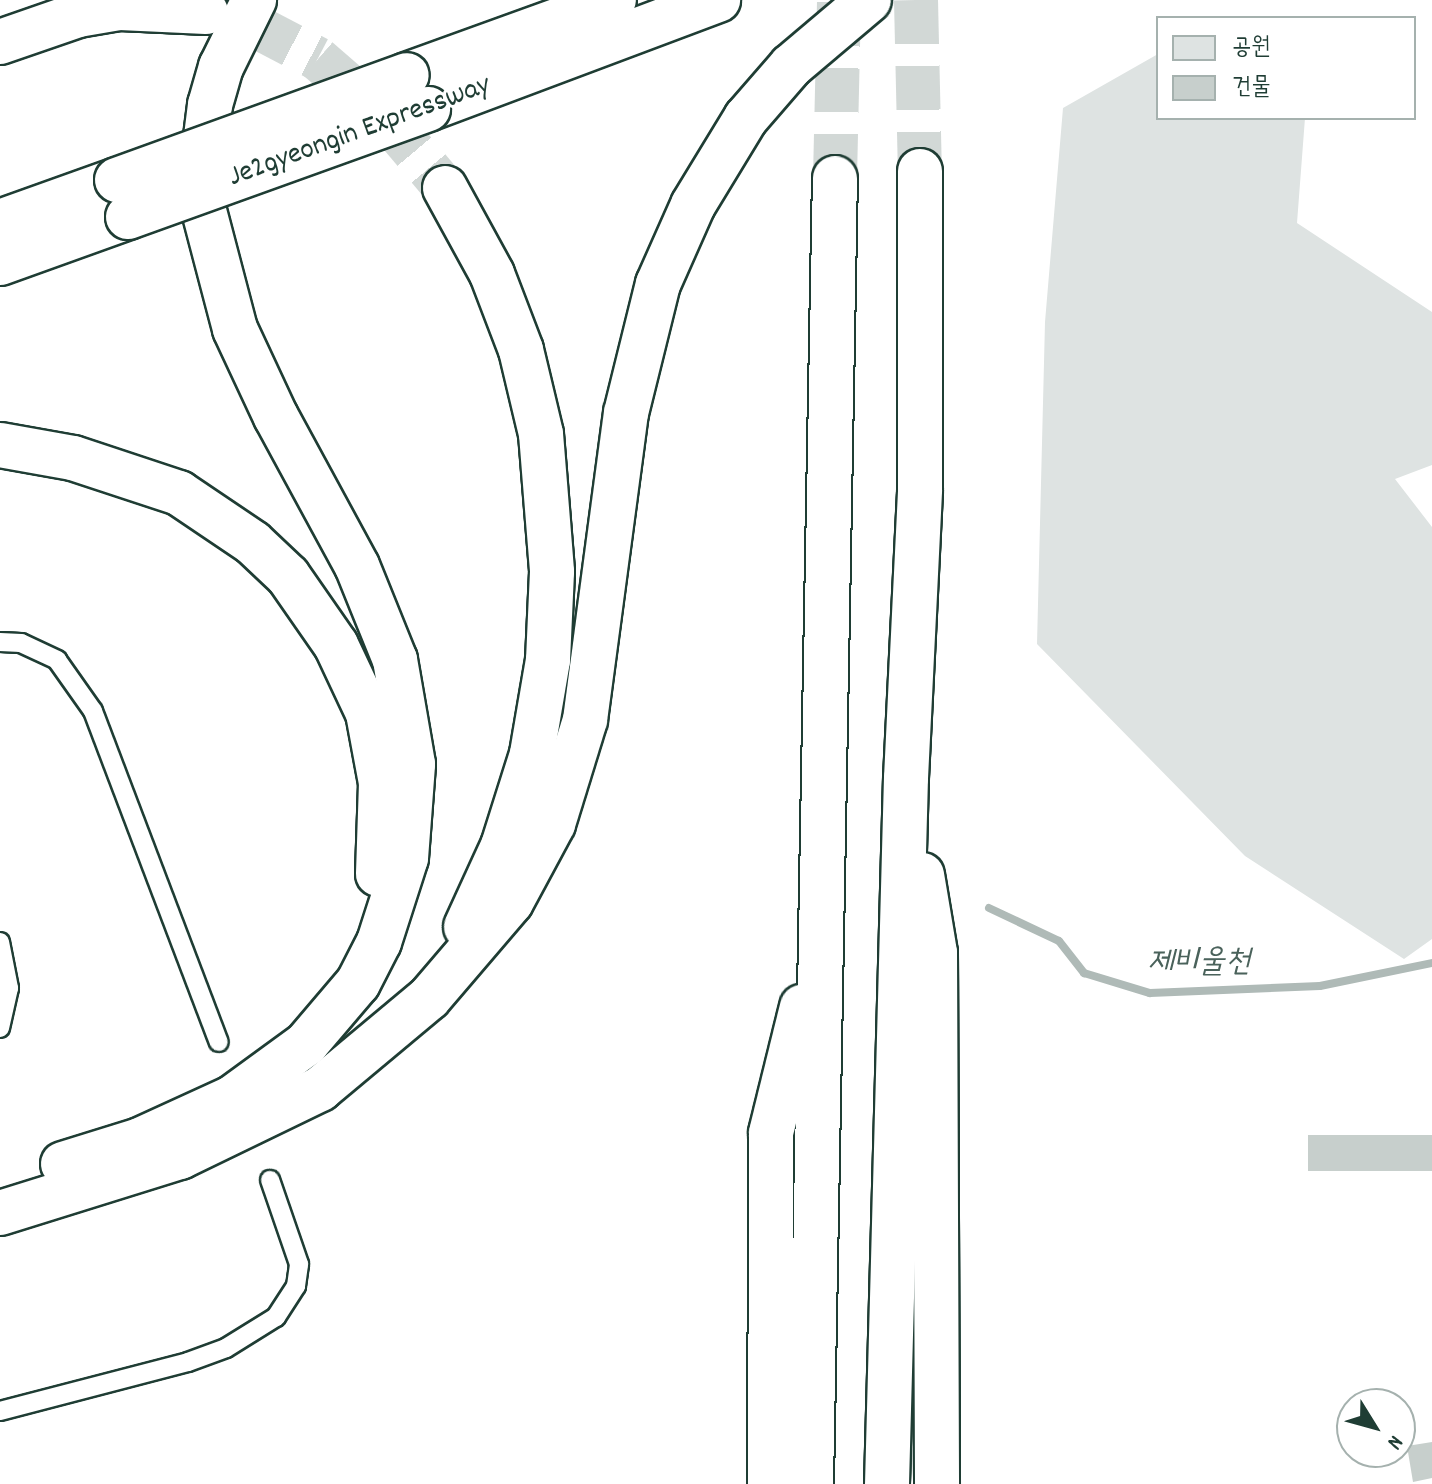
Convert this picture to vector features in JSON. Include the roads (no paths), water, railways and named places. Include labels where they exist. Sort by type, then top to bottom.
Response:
[{"type":"highway","points":[[0,1184],[140,1140],[232,1098],[272,1073],[333,1015],[358,983],[379,942],[406,858],[412,810],[408,719],[395,660],[357,566],[252,366],[207,238],[199,192],[200,148],[221,67],[254,0]]},
{"type":"highway","name":"Je2gyeongin Expressway","points":[[418,92],[614,0]]},
{"type":"highway","name":"Je2gyeongin Expressway","points":[[0,263],[122,198],[418,92],[718,0]]},
{"type":"highway","points":[[0,1213],[133,1174],[228,1137],[320,1089],[359,1058],[462,964],[511,902],[553,824],[585,720],[626,413],[658,284],[703,185],[746,118],[791,66],[869,0]]},
{"type":"highway","points":[[0,42],[78,15],[120,8],[206,12]]},
{"type":"highway","points":[[887,1484],[906,778],[920,489],[920,171]]},
{"type":"highway","points":[[811,1484],[835,178]]},
{"type":"highway","points":[[359,1058],[420,997],[488,884],[521,797],[548,660],[552,572],[541,434],[507,311],[476,240],[445,188]]},
{"type":"highway","name":"Je2gyeongin Expressway","points":[[0,222],[122,198]]},
{"type":"highway","points":[[0,445],[137,475],[216,514],[253,543],[288,576],[322,621],[355,681],[376,747],[381,783],[377,876],[337,975],[307,1016],[245,1073],[140,1140]]},
{"type":"highway","points":[[906,778],[935,953],[937,1484]]},
{"type":"highway","points":[[770,1484],[771,1133],[821,931]]},
{"type":"lane","points":[[0,642],[21,643],[57,660],[93,711],[219,1042]]},
{"type":"lane","points":[[0,942],[9,988],[0,1028]]},
{"type":"lane","points":[[0,1411],[188,1362],[240,1341],[276,1317],[296,1286],[299,1264],[270,1180]]},
{"type":"waterway","name":"제비울천","points":[[989,908],[1059,941],[1084,973],[1150,993],[1320,986],[1432,963]]},
{"type":"tunnel","points":[[835,178],[839,0]]},
{"type":"tunnel","points":[[916,0],[920,171]]},
{"type":"tunnel","points":[[208,13],[253,25],[318,59],[386,118],[445,188]]}]
